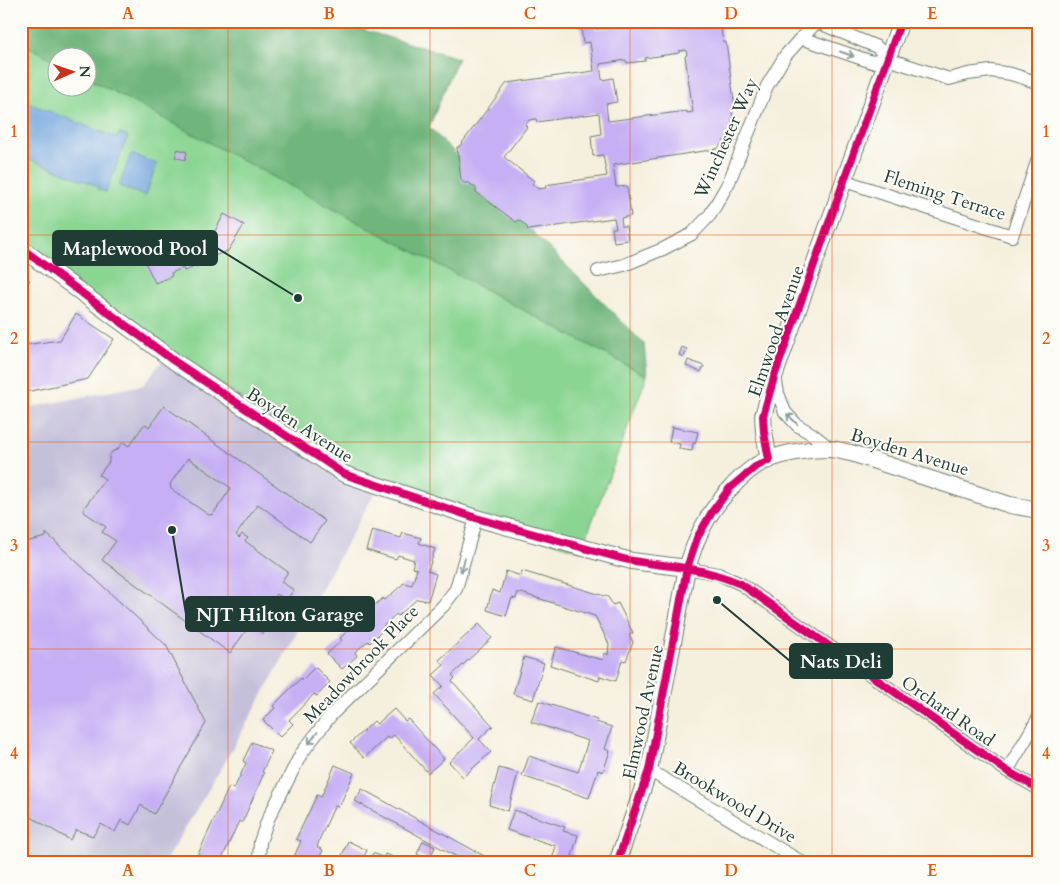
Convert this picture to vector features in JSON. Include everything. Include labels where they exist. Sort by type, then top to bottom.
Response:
[{"type":"street","name":"Elmwood Avenue","points":[[617,863],[649,770],[687,568],[704,524],[730,488],[755,467],[769,460],[763,416],[774,374],[901,21]]},
{"type":"street","points":[[817,22],[877,47],[888,59]]},
{"type":"street","name":"Winchester Way","points":[[598,272],[624,265],[663,249],[692,234],[710,214],[729,182],[767,86],[785,56],[817,22]]},
{"type":"street","points":[[800,38],[872,62],[888,59],[949,79],[991,71],[1011,74],[1039,83]]},
{"type":"street","name":"Fleming Terrace","points":[[845,181],[1012,236],[1039,156]]},
{"type":"street","name":"Boyden Avenue","points":[[21,248],[174,361],[344,474],[476,518],[632,561],[687,568]]},
{"type":"street","points":[[774,374],[785,412],[797,425],[812,434],[830,449]]},
{"type":"street","name":"Boyden Avenue","points":[[769,460],[794,452],[830,449],[851,453],[1010,505],[1039,510]]},
{"type":"street","name":"Meadowbrook Place","points":[[260,863],[260,842],[268,819],[301,754],[331,715],[442,606],[456,589],[476,518]]},
{"type":"street","name":"Orchard Road","points":[[687,568],[718,574],[741,584],[1007,771],[1039,789]]},
{"type":"street","points":[[1007,771],[1039,717]]},
{"type":"street","name":"Brookwood Drive","points":[[649,770],[803,863]]},
{"type":"shaded area","points":[[170,351],[378,487],[224,764],[164,863],[21,863],[21,409],[143,385]]},
{"type":"green space","points":[[21,21],[333,21],[458,58],[429,127],[644,344],[647,376],[98,83],[98,48],[48,48],[48,57],[21,42]]},
{"type":"green space","points":[[21,42],[48,57],[48,98],[98,98],[98,83],[647,376],[581,551],[378,487],[170,351],[21,245]]},
{"type":"water","points":[[23,101],[117,138],[119,133],[128,136],[106,192],[97,189],[98,186],[21,156],[21,105]]},
{"type":"water","points":[[131,154],[157,164],[145,196],[119,186]]},
{"type":"building","points":[[580,21],[595,21],[596,29],[611,27],[611,23],[622,21],[718,21],[724,26],[721,30],[723,42],[726,42],[735,108],[732,109],[733,121],[738,124],[717,149],[613,165],[616,187],[627,186],[631,216],[621,218],[622,226],[626,226],[628,240],[614,242],[612,228],[616,228],[614,218],[528,230],[519,220],[516,222],[476,192],[476,188],[461,180],[457,147],[459,147],[507,83],[594,71],[590,42],[583,43]],"holes":[[[686,50],[687,55],[685,56],[693,112],[687,113],[687,111],[608,121],[606,104],[617,102],[613,78],[602,80],[600,64],[626,60],[627,63],[645,61],[645,58],[679,53],[679,51]],[[599,113],[601,134],[591,136],[593,156],[603,155],[607,176],[545,185],[546,188],[538,189],[532,184],[534,181],[504,157],[527,127],[525,125],[529,120],[536,119],[537,122]]]},
{"type":"building","points":[[178,149],[187,152],[185,160],[175,157]]},
{"type":"building","points":[[224,214],[244,225],[228,251],[211,257],[212,261],[184,271],[183,268],[171,273],[172,276],[155,283],[145,262],[119,246],[129,231],[163,252],[173,248],[172,244],[201,232],[202,235],[215,231]]},
{"type":"building","points":[[21,274],[30,280],[21,294]]},
{"type":"building","points":[[76,314],[114,339],[88,379],[21,393],[21,335],[24,345],[60,340]]},
{"type":"building","points":[[682,347],[687,349],[684,357],[679,355]]},
{"type":"building","points":[[688,360],[704,366],[701,372],[686,366]]},
{"type":"building","points":[[164,406],[325,521],[310,542],[258,504],[236,535],[239,538],[242,534],[248,538],[245,541],[288,572],[281,582],[294,590],[286,600],[277,594],[271,602],[280,609],[263,634],[250,625],[230,653],[102,560],[116,541],[102,532],[106,527],[84,512],[84,508],[105,479],[99,475],[109,462],[109,456],[123,442],[129,446],[143,426],[146,424],[149,427]],"holes":[[[188,458],[231,488],[213,514],[209,515],[171,489],[170,484]]]},
{"type":"building","points":[[672,427],[698,432],[692,451],[679,449],[680,444],[669,442]]},
{"type":"building","points":[[372,530],[401,538],[403,533],[421,538],[419,543],[435,549],[428,571],[436,574],[428,601],[417,599],[398,616],[396,614],[383,626],[385,628],[370,643],[368,641],[355,652],[357,656],[342,669],[327,654],[342,640],[340,638],[370,613],[368,611],[383,598],[385,600],[404,583],[412,585],[417,569],[412,568],[414,560],[398,555],[396,559],[366,550]]},
{"type":"building","points":[[46,533],[166,645],[206,723],[154,814],[141,805],[130,825],[121,820],[115,832],[101,824],[93,836],[76,830],[70,840],[21,811],[21,543],[46,537]]},
{"type":"building","points":[[506,571],[521,576],[522,571],[608,597],[613,605],[618,603],[633,633],[629,635],[633,642],[626,661],[622,660],[616,681],[600,676],[599,681],[550,665],[556,647],[603,660],[605,653],[608,655],[609,644],[595,616],[518,592],[516,599],[512,598],[506,616],[487,610],[492,590],[500,593]]},
{"type":"building","points":[[479,624],[492,638],[452,675],[455,678],[452,681],[493,726],[479,739],[491,752],[463,777],[449,762],[474,738],[434,694],[443,686],[433,675],[444,665],[439,660]]},
{"type":"building","points":[[524,657],[544,663],[533,700],[513,694]]},
{"type":"building","points":[[315,667],[330,682],[317,696],[314,694],[289,720],[293,724],[280,737],[263,720],[275,708],[273,706]]},
{"type":"building","points":[[539,701],[597,720],[596,722],[612,727],[605,749],[610,751],[603,772],[598,770],[589,798],[522,776],[529,756],[578,772],[588,741],[531,722]]},
{"type":"building","points":[[394,709],[405,721],[408,719],[444,759],[428,773],[394,735],[389,739],[387,737],[364,758],[350,743],[374,721],[377,724]]},
{"type":"building","points":[[252,742],[272,751],[242,823],[239,821],[220,863],[194,863],[229,787],[234,789],[246,763],[243,761]]},
{"type":"building","points":[[335,765],[354,773],[339,807],[335,805],[320,838],[317,847],[323,850],[317,863],[307,863],[294,857],[301,841],[296,839],[317,795],[321,797]]},
{"type":"building","points":[[499,768],[518,773],[508,811],[489,805]]},
{"type":"building","points":[[362,789],[497,863],[468,863],[355,801]]},
{"type":"building","points":[[514,810],[565,827],[563,831],[578,835],[572,856],[576,857],[575,863],[551,863],[556,846],[507,830]]},
{"type":"building","points":[[348,841],[367,850],[361,863],[339,863]]},
{"type":"building","points":[[423,841],[435,847],[429,860],[417,854]]},
{"type":"building","points":[[373,853],[384,858],[385,854],[393,857],[391,863],[368,863]]},
{"type":"cycle path","points":[[617,863],[649,770],[687,568],[697,538],[712,512],[730,488],[755,467],[769,460],[763,416],[775,374],[901,21]]},
{"type":"cycle path","points":[[21,248],[174,361],[344,474],[476,518],[620,558],[700,571],[741,584],[1007,771],[1039,789]]},
{"type":"place","name":"Maplewood Pool","points":[[298,298]]},
{"type":"place","name":"NJT Hilton Garage","points":[[172,530]]},
{"type":"place","name":"Nats Deli","points":[[717,600]]}]
